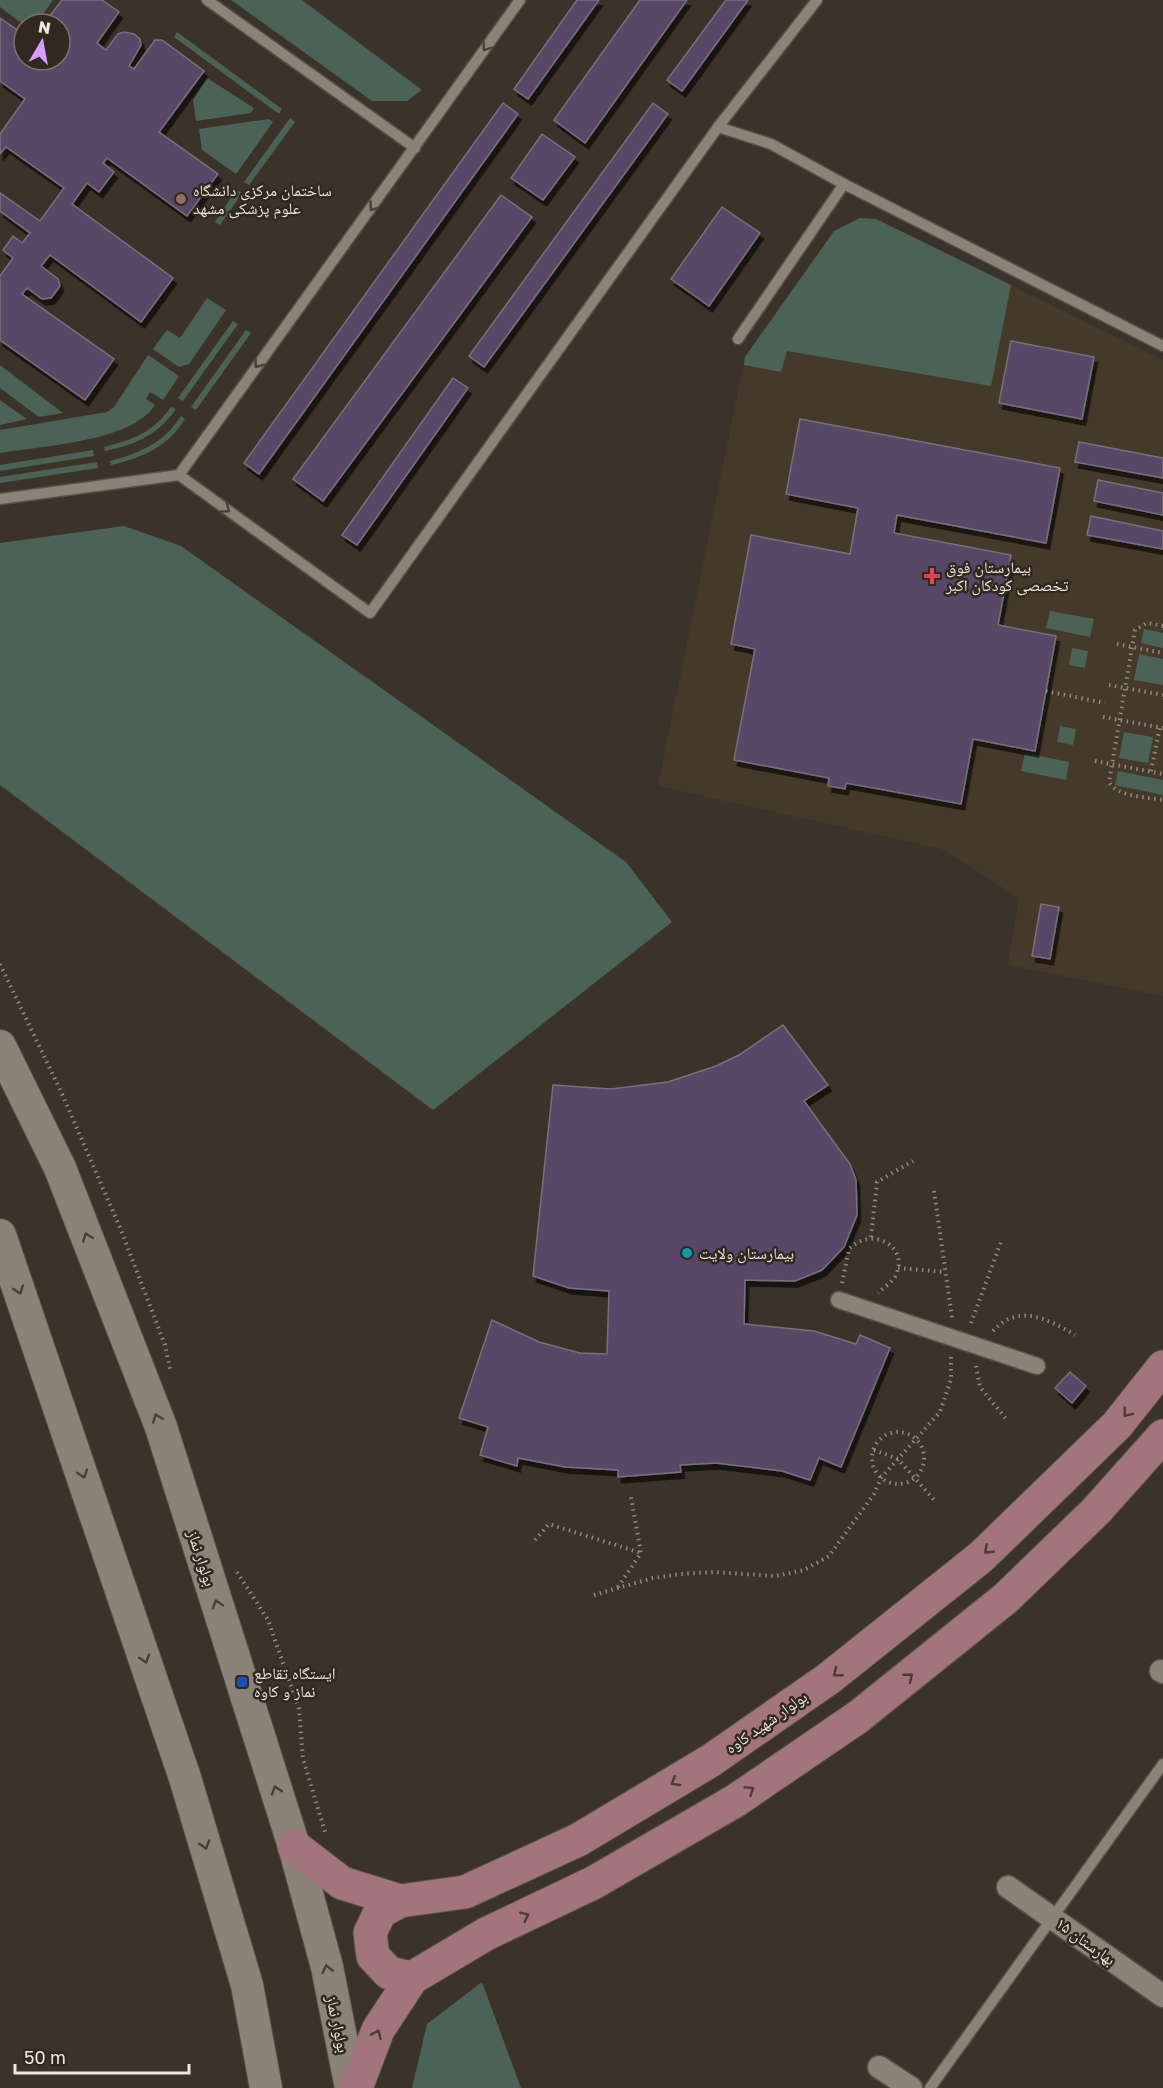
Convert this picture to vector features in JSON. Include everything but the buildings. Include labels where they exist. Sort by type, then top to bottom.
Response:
[{"type":"main road","name":"بولوار نماز","points":[[0,1046],[60,1168],[161,1427],[294,1846],[327,1967],[354,2088]]},
{"type":"main road","points":[[0,1235],[185,1778],[247,1985],[266,2088]]},
{"type":"main road","name":"بولوار شهید کاوه","points":[[294,1846],[342,1883],[400,1901],[465,1892],[578,1840],[710,1761],[828,1679],[989,1549],[1117,1425],[1163,1367]]},
{"type":"main road","points":[[354,2088],[378,2030],[412,1978],[486,1934],[593,1883],[735,1801],[858,1717],[1006,1598],[1096,1511],[1163,1436]]},
{"type":"main road","points":[[400,1901],[380,1912],[370,1933],[373,1956],[389,1973],[412,1978]]},
{"type":"street","points":[[839,1300],[1037,1366]]},
{"type":"street","name":"بهارستان ۱۵","points":[[1008,1887],[1163,1996]]},
{"type":"street","points":[[879,2067],[911,2088]]},
{"type":"lane","points":[[207,0],[415,148]]},
{"type":"lane","points":[[179,475],[520,0]]},
{"type":"lane","points":[[0,499],[179,475],[370,612],[718,127],[817,0]]},
{"type":"lane","points":[[718,127],[771,144],[844,184],[1163,346]]},
{"type":"lane","points":[[738,339],[844,184]]},
{"type":"lane","points":[[930,2088],[1163,1764]]},
{"type":"path","points":[[1163,626],[1147,623],[1135,630],[1109,782],[1112,788],[1163,800]]},
{"type":"path","points":[[1117,644],[1163,653]]},
{"type":"path","points":[[1109,685],[1163,695]]},
{"type":"path","points":[[1046,691],[1105,703]]},
{"type":"path","points":[[1103,717],[1161,728],[1151,771]]},
{"type":"path","points":[[1095,761],[1163,774]]},
{"type":"path","points":[[0,964],[63,1096],[121,1230],[165,1345],[172,1378]]},
{"type":"path","points":[[871,1237],[877,1182],[913,1161]]},
{"type":"path","points":[[934,1191],[945,1272],[958,1339]]},
{"type":"path","points":[[839,1300],[849,1249],[862,1239],[871,1237],[888,1244],[897,1259],[897,1268],[889,1284],[861,1307]]},
{"type":"path","points":[[594,1595],[653,1578],[681,1574],[713,1572],[776,1576],[804,1570],[828,1556],[874,1494],[881,1478],[940,1412],[951,1380],[958,1339],[1001,1242]]},
{"type":"path","points":[[897,1268],[945,1272]]},
{"type":"path","points":[[889,1434],[907,1434],[915,1438],[924,1454],[924,1463],[915,1478],[898,1484],[881,1478],[872,1462],[874,1450],[881,1438],[889,1434]]},
{"type":"path","points":[[874,1450],[898,1459],[936,1502]]},
{"type":"path","points":[[618,1588],[641,1553],[631,1497]]},
{"type":"path","points":[[535,1540],[549,1524],[641,1553]]},
{"type":"path","points":[[232,1566],[268,1620],[299,1709],[303,1758],[328,1844]]},
{"type":"shaded area","name":"بیمارستان فوق تخصصی کودکان اکبر","points":[[860,218],[876,219],[1163,360],[1163,996],[1008,965],[1019,898],[942,849],[658,786],[745,357],[834,231]]},
{"type":"green space","points":[[0,0],[53,0],[44,12],[12,12],[12,16],[0,7]]},
{"type":"green space","points":[[231,0],[302,0],[422,90],[407,101],[372,101]]},
{"type":"green space","points":[[177,32],[282,109],[279,114],[174,37]]},
{"type":"green space","points":[[207,78],[254,108],[251,113],[196,121],[193,100]]},
{"type":"green space","points":[[290,118],[295,122],[249,185],[244,182]]},
{"type":"green space","points":[[269,119],[273,122],[236,174],[202,150],[199,129]]},
{"type":"green space","points":[[236,190],[242,193],[220,225],[215,222]]},
{"type":"green space","points":[[860,218],[876,219],[1011,285],[991,386],[787,351],[781,372],[744,365],[745,357],[834,231]]},
{"type":"green space","points":[[207,298],[226,310],[189,364],[179,367],[153,349],[167,330],[180,338]]},
{"type":"green space","points":[[233,321],[238,324],[183,401],[178,398]]},
{"type":"green space","points":[[246,330],[251,333],[196,410],[191,407]]},
{"type":"green space","points":[[148,355],[179,376],[163,400],[150,392],[146,399],[155,405],[143,417],[127,427],[106,435],[0,453],[0,430],[107,412],[114,407]]},
{"type":"green space","points":[[0,365],[63,413],[39,417],[0,388]]},
{"type":"green space","points":[[0,400],[27,419],[0,425]]},
{"type":"green space","points":[[171,407],[176,409],[169,418],[145,438],[105,451],[104,447],[133,438],[150,429]]},
{"type":"green space","points":[[181,416],[185,419],[171,437],[162,444],[144,455],[111,465],[110,461],[141,450],[159,440]]},
{"type":"green space","points":[[93,450],[94,456],[0,471],[0,465]]},
{"type":"green space","points":[[97,462],[98,468],[0,483],[0,477]]},
{"type":"green space","points":[[124,526],[181,546],[626,862],[672,922],[433,1110],[0,785],[0,543]]},
{"type":"green space","points":[[1050,611],[1094,619],[1090,637],[1046,628]]},
{"type":"green space","points":[[1144,629],[1163,633],[1163,648],[1141,643]]},
{"type":"green space","points":[[1072,648],[1088,651],[1085,668],[1069,665]]},
{"type":"green space","points":[[1139,654],[1163,659],[1163,685],[1134,680]]},
{"type":"green space","points":[[1060,726],[1076,729],[1073,745],[1057,742]]},
{"type":"green space","points":[[1124,732],[1153,737],[1148,763],[1119,758]]},
{"type":"green space","points":[[1025,753],[1069,762],[1066,780],[1021,771]]},
{"type":"green space","points":[[1118,771],[1163,780],[1163,795],[1115,785]]},
{"type":"green space","points":[[482,1982],[521,2088],[412,2088],[427,2024]]},
{"type":"place","name":"ساختمان مرکزی دانشگاه علوم پزشکی مشهد","points":[[181,199]]},
{"type":"place","name":"بیمارستان فوق تخصصی کودکان اکبر","points":[[932,576]]},
{"type":"place","name":"بیمارستان ولایت","points":[[687,1253]]},
{"type":"place","name":"ایستگاه تقاطع نماز و کاوه","points":[[242,1682]]}]
